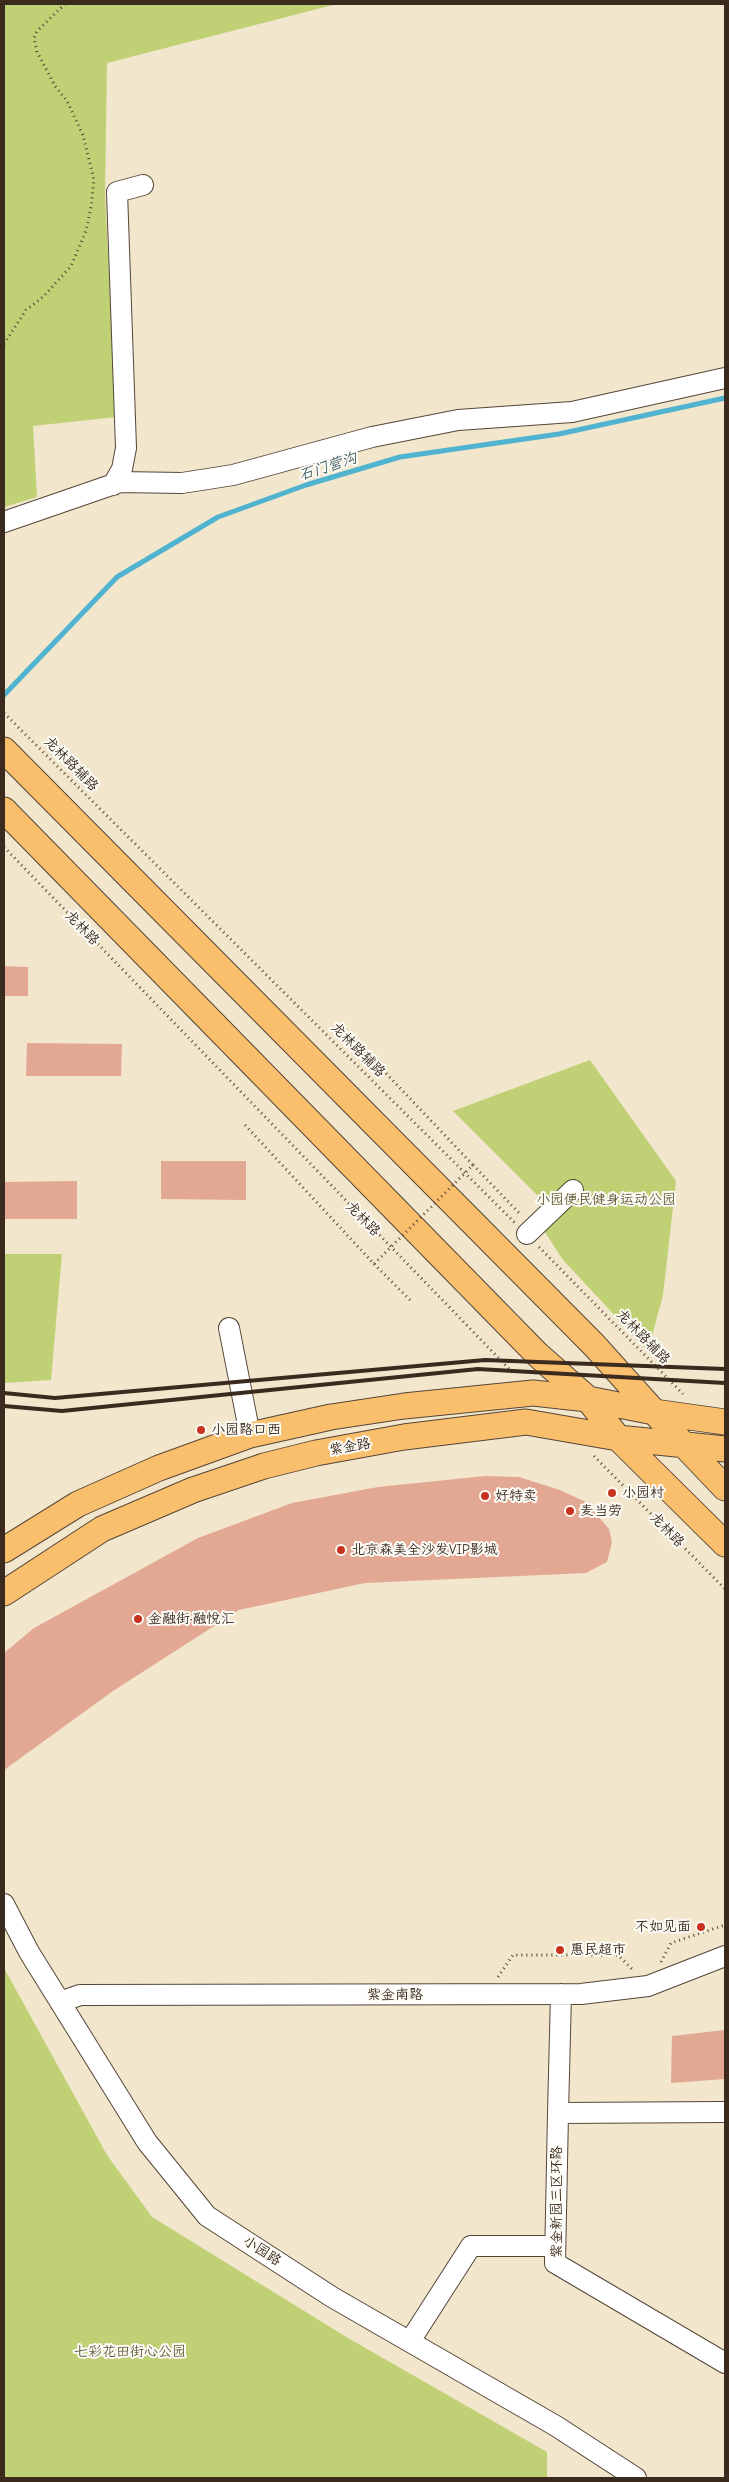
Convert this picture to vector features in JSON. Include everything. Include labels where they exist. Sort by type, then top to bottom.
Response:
[{"type":"main road","points":[[4,750],[563,1313],[684,1446],[725,1488]]},
{"type":"main road","name":"龙林路","points":[[7,817],[538,1355],[588,1399],[618,1438],[725,1544]]},
{"type":"main road","points":[[4,1550],[78,1504],[159,1468],[250,1435],[331,1417],[404,1406],[533,1393],[588,1399],[654,1412],[725,1422]]},
{"type":"main road","name":"紫金路","points":[[4,1592],[102,1529],[193,1490],[264,1466],[316,1452],[404,1437],[526,1422],[618,1438],[725,1449]]},
{"type":"street","points":[[113,485],[122,469],[126,448],[117,192],[143,185]]},
{"type":"street","points":[[4,522],[120,482],[182,483],[233,475],[372,437],[458,420],[572,412],[725,378]]},
{"type":"street","points":[[527,1234],[573,1190]]},
{"type":"street","points":[[229,1328],[250,1435]]},
{"type":"street","name":"小园路","points":[[4,1904],[29,1952],[147,2142],[207,2216],[332,2297],[556,2426],[636,2478]]},
{"type":"street","name":"紫金南路","points":[[60,2002],[80,1995],[581,1994],[648,1986],[725,1956]]},
{"type":"street","name":"紫金新园三区环路","points":[[561,1994],[555,2263],[725,2363]]},
{"type":"street","points":[[558,2113],[725,2112]]},
{"type":"street","points":[[410,2342],[471,2246],[555,2246]]},
{"type":"path","points":[[4,344],[26,310],[44,298],[71,266],[86,231],[91,208],[94,180],[83,135],[67,101],[55,86],[37,52],[34,38],[37,31],[65,4]]},
{"type":"path","name":"龙林路辅路","points":[[4,713],[527,1234],[686,1398]]},
{"type":"path","name":"龙林路","points":[[4,847],[454,1314],[533,1393]]},
{"type":"path","points":[[345,1030],[513,1206]]},
{"type":"path","points":[[245,1126],[412,1302]]},
{"type":"path","points":[[374,1264],[473,1165]]},
{"type":"path","name":"龙林路","points":[[591,1453],[725,1589]]},
{"type":"path","points":[[487,1994],[513,1955],[618,1955],[648,1986],[671,1944],[725,1925]]},
{"type":"green space","points":[[4,4],[337,4],[107,63],[105,195],[116,417],[33,426],[37,497],[4,507]]},
{"type":"green space","name":"小园便民健身运动公园","points":[[590,1060],[676,1181],[663,1295],[648,1351],[563,1260],[543,1229],[538,1196],[453,1111]]},
{"type":"green space","points":[[4,1254],[62,1254],[51,1380],[4,1383]]},
{"type":"green space","name":"七彩花田街心公园","points":[[4,1968],[107,2155],[152,2217],[348,2338],[547,2452],[547,2478],[4,2478]]},
{"type":"building","points":[[4,966],[28,967],[28,996],[4,996]]},
{"type":"building","points":[[27,1043],[122,1044],[121,1076],[26,1076]]},
{"type":"building","points":[[161,1161],[246,1161],[246,1200],[161,1199]]},
{"type":"building","points":[[77,1181],[77,1219],[4,1219],[4,1182]]},
{"type":"building","name":"金融街·融悦汇","points":[[485,1476],[519,1477],[560,1490],[586,1502],[609,1529],[612,1542],[607,1562],[586,1573],[365,1583],[239,1610],[113,1691],[4,1770],[4,1653],[34,1628],[198,1538],[292,1503],[378,1487]]},
{"type":"building","points":[[725,2030],[725,2079],[671,2083],[672,2036]]},
{"type":"waterway","name":"石门营沟","points":[[4,695],[117,577],[218,517],[306,485],[400,457],[559,434],[725,398]]},
{"type":"railway","points":[[4,1393],[55,1398],[485,1360],[725,1369]]},
{"type":"railway","points":[[4,1406],[62,1411],[478,1369],[725,1383]]},
{"type":"place","name":"小园路口西","points":[[201,1430]]},
{"type":"place","name":"小园村","points":[[612,1493]]},
{"type":"place","name":"好特卖","points":[[485,1496]]},
{"type":"place","name":"麦当劳","points":[[570,1511]]},
{"type":"place","name":"北京森美全沙发VIP影城","points":[[341,1550]]},
{"type":"place","name":"金融街·融悦汇","points":[[138,1619]]},
{"type":"place","name":"不如见面","points":[[701,1927]]},
{"type":"place","name":"惠民超市","points":[[560,1950]]}]
